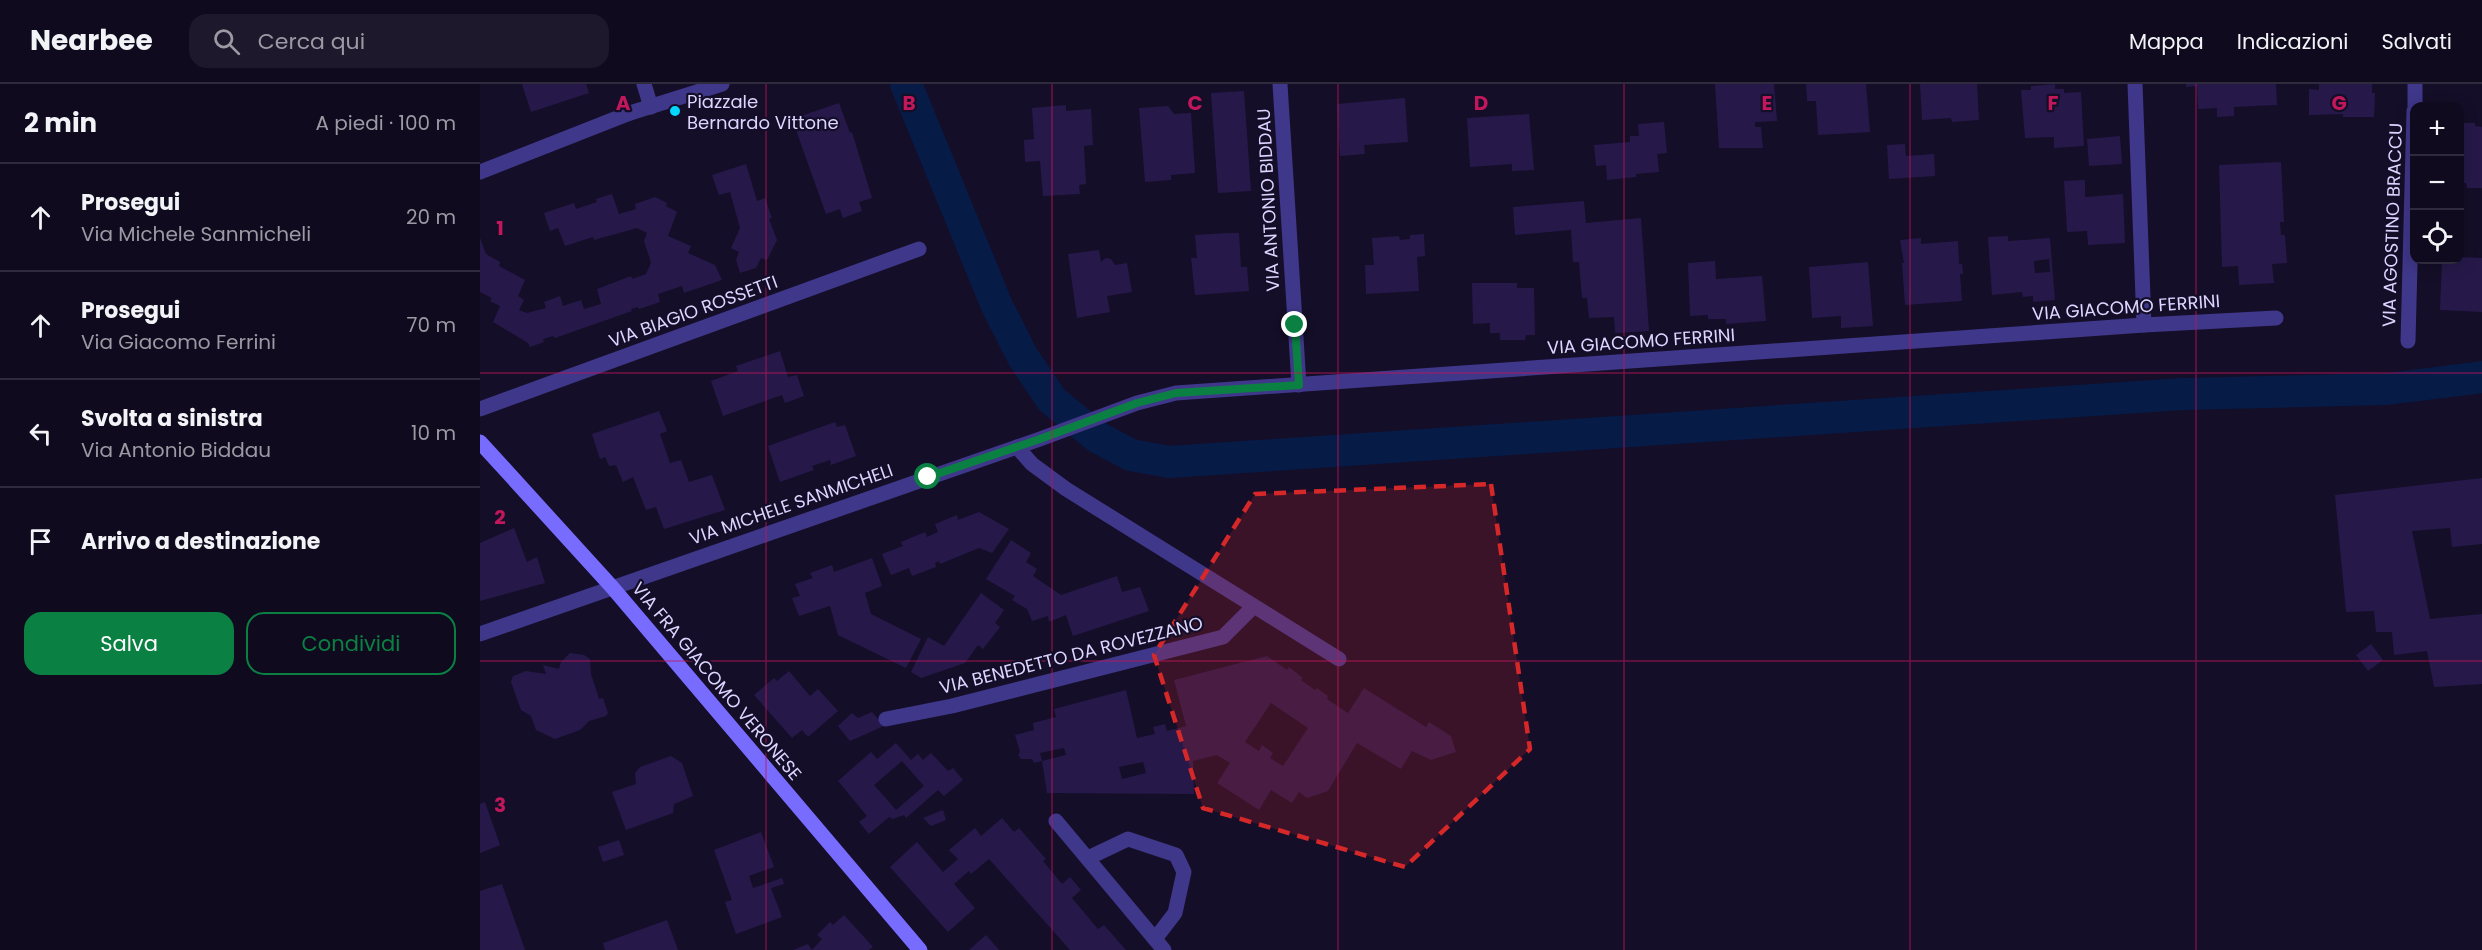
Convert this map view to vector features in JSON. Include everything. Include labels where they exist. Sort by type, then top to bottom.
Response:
[{"type":"street","points":[[644,84],[651,107]]},
{"type":"street","points":[[480,171],[630,113],[722,84]]},
{"type":"street","name":"VIA ANTONIO BIDDAU","points":[[1281,84],[1299,385]]},
{"type":"street","points":[[2135,84],[2144,325]]},
{"type":"street","name":"VIA AGOSTINO BRACCU","points":[[2415,84],[2415,102]]},
{"type":"street","name":"VIA AGOSTINO BRACCU","points":[[2408,341],[2414,156]]},
{"type":"street","name":"VIA BIAGIO ROSSETTI","points":[[480,409],[919,249]]},
{"type":"street","name":"VIA GIACOMO FERRINI","points":[[1017,447],[1137,403],[1176,393],[2144,325],[2276,318]]},
{"type":"street","name":"VIA FRA GIACOMO VERONESE","points":[[480,442],[612,587],[920,950]]},
{"type":"street","points":[[1017,447],[1032,464],[1066,489],[1339,659]]},
{"type":"street","name":"VIA MICHELE SANMICHELI","points":[[480,634],[1017,447]]},
{"type":"street","name":"VIA BENEDETTO DA ROVEZZANO","points":[[886,719],[952,706],[1223,637],[1253,606]]},
{"type":"street","points":[[1056,822],[1159,945],[1175,913],[1184,872],[1176,855],[1128,839],[1088,858]]},
{"type":"highlighted area","points":[[1491,484],[1530,749],[1405,867],[1203,808],[1154,655],[1255,494]]},
{"type":"building","points":[[522,84],[586,84],[589,93],[531,112]]},
{"type":"building","points":[[1715,84],[1774,84],[1777,121],[1755,122],[1755,127],[1761,127],[1763,148],[1719,148]]},
{"type":"building","points":[[1806,84],[1866,84],[1870,132],[1818,135],[1816,101],[1807,101]]},
{"type":"building","points":[[1920,84],[1977,84],[1979,120],[1952,122],[1951,118],[1922,120]]},
{"type":"building","points":[[2055,84],[2055,89],[2064,89],[2064,93],[2081,92],[2084,146],[2054,148],[2054,137],[2025,138],[2021,90],[2031,90],[2031,86]]},
{"type":"building","points":[[2186,84],[2276,84],[2277,105],[2234,107],[2234,116],[2217,117],[2217,108],[2198,109],[2197,86],[2186,87]]},
{"type":"building","points":[[2319,84],[2372,84],[2372,93],[2375,93],[2374,117],[2343,117],[2343,114],[2309,115],[2309,89],[2319,90]]},
{"type":"building","points":[[1244,91],[1251,191],[1218,193],[1211,93]]},
{"type":"building","points":[[1405,98],[1408,142],[1364,145],[1365,154],[1340,156],[1337,104]]},
{"type":"building","points":[[839,103],[850,133],[852,132],[872,198],[859,202],[862,211],[843,218],[840,209],[826,214],[792,119]]},
{"type":"building","points":[[1066,105],[1066,111],[1091,109],[1093,145],[1084,146],[1086,184],[1079,185],[1080,194],[1043,196],[1040,161],[1025,162],[1024,140],[1034,139],[1032,108]]},
{"type":"building","points":[[1168,106],[1174,114],[1191,113],[1195,173],[1171,175],[1171,180],[1145,182],[1139,108]]},
{"type":"building","points":[[1529,114],[1534,170],[1512,171],[1512,164],[1470,167],[1467,118]]},
{"type":"building","points":[[1664,122],[1667,153],[1657,154],[1659,172],[1607,180],[1606,165],[1596,166],[1594,145],[1630,142],[1630,136],[1639,136],[1638,124]]},
{"type":"building","points":[[2464,123],[2475,123],[2475,126],[2482,127],[2482,188],[2467,188],[2464,183]]},
{"type":"building","points":[[2120,136],[2122,164],[2089,166],[2087,139]]},
{"type":"building","points":[[1905,144],[1906,156],[1934,154],[1935,176],[1889,179],[1887,145]]},
{"type":"building","points":[[2281,162],[2284,222],[2280,222],[2281,235],[2285,235],[2287,263],[2272,264],[2274,283],[2239,285],[2238,266],[2222,267],[2219,165]]},
{"type":"building","points":[[746,164],[757,201],[765,198],[772,218],[769,219],[777,240],[767,260],[761,258],[756,268],[740,273],[736,260],[739,252],[731,248],[740,228],[730,192],[719,195],[712,175]]},
{"type":"building","points":[[2085,180],[2085,197],[2123,194],[2125,243],[2088,245],[2087,231],[2067,232],[2064,181]]},
{"type":"building","points":[[612,194],[619,214],[636,209],[635,204],[655,197],[667,203],[666,206],[677,212],[668,236],[691,246],[688,253],[715,265],[722,280],[684,293],[682,286],[658,294],[660,302],[639,309],[638,307],[631,309],[632,311],[555,338],[553,336],[543,339],[544,342],[530,347],[528,343],[493,322],[500,306],[490,301],[492,298],[480,292],[480,238],[486,254],[500,262],[499,266],[525,280],[518,296],[524,300],[519,310],[527,313],[546,308],[544,302],[560,296],[563,306],[581,300],[584,309],[601,304],[597,289],[631,276],[632,279],[646,274],[651,263],[644,241],[647,233],[637,228],[594,240],[593,237],[565,246],[558,228],[550,231],[544,213],[574,203],[576,209]]},
{"type":"building","points":[[1584,201],[1586,223],[1641,218],[1649,331],[1615,333],[1614,317],[1589,318],[1587,298],[1582,298],[1579,262],[1573,262],[1571,230],[1515,235],[1513,207]]},
{"type":"building","points":[[1239,233],[1241,267],[1247,267],[1249,291],[1195,295],[1191,258],[1197,258],[1195,235]]},
{"type":"building","points":[[1424,234],[1425,256],[1417,257],[1419,291],[1366,294],[1365,265],[1374,265],[1372,238],[1399,236],[1400,240],[1410,239],[1410,235]]},
{"type":"building","points":[[2008,236],[2008,241],[2050,238],[2055,300],[2033,302],[2033,296],[2023,297],[2022,292],[1992,295],[1988,237]],"holes":[[[2049,259],[2050,272],[2035,273],[2034,261]]]},
{"type":"building","points":[[1921,238],[1921,244],[1958,241],[1959,264],[1962,264],[1963,274],[1960,274],[1962,301],[1905,305],[1902,263],[1904,263],[1900,240]]},
{"type":"building","points":[[1099,250],[1101,262],[1106,258],[1111,259],[1115,265],[1127,263],[1132,292],[1107,296],[1110,312],[1077,318],[1068,254]]},
{"type":"building","points":[[2464,257],[2482,258],[2482,312],[2440,310],[2442,264],[2464,264]]},
{"type":"building","points":[[1715,261],[1716,279],[1762,276],[1766,321],[1726,324],[1726,319],[1708,319],[1708,315],[1690,316],[1688,263]]},
{"type":"building","points":[[1868,262],[1873,326],[1841,328],[1841,316],[1812,318],[1809,267]]},
{"type":"building","points":[[1472,283],[1517,283],[1517,288],[1534,288],[1535,335],[1526,335],[1525,340],[1500,340],[1500,333],[1490,333],[1490,323],[1473,324]]},
{"type":"building","points":[[780,351],[788,377],[797,375],[804,396],[785,403],[782,395],[723,416],[711,381],[738,371],[736,366]]},
{"type":"building","points":[[659,411],[667,431],[660,434],[670,463],[681,460],[689,482],[712,475],[725,510],[664,529],[656,507],[646,510],[633,477],[623,482],[616,465],[609,466],[605,457],[600,459],[592,434]]},
{"type":"building","points":[[835,422],[837,427],[845,425],[856,456],[831,465],[830,460],[812,466],[814,470],[780,482],[768,446]]},
{"type":"building","points":[[2482,478],[2482,544],[2452,547],[2450,528],[2412,531],[2430,619],[2482,614],[2482,684],[2434,687],[2427,651],[2394,655],[2392,632],[2376,632],[2374,611],[2346,612],[2335,495]]},
{"type":"building","points":[[979,512],[1009,529],[992,553],[979,548],[940,564],[939,561],[935,563],[936,567],[912,576],[909,568],[891,575],[882,554],[903,546],[901,542],[925,532],[927,537],[938,532],[935,524],[957,515],[958,520]]},
{"type":"building","points":[[514,528],[527,562],[537,557],[545,583],[480,601],[480,543]]},
{"type":"building","points":[[1011,540],[1031,553],[1026,562],[1037,569],[1033,576],[1061,595],[1117,576],[1122,592],[1140,587],[1149,611],[1073,636],[1066,615],[1049,622],[1048,616],[1032,621],[1027,609],[1012,600],[1015,596],[986,579]]},
{"type":"building","points":[[872,558],[882,586],[865,593],[871,614],[921,639],[906,668],[838,635],[830,606],[799,616],[792,598],[800,596],[795,584],[813,578],[810,573],[832,565],[834,572]]},
{"type":"building","points":[[981,593],[1004,610],[995,623],[1000,627],[983,649],[978,645],[965,663],[921,678],[911,672],[928,637],[944,646]]},
{"type":"building","points":[[2371,644],[2383,660],[2368,671],[2356,655]]},
{"type":"building","points":[[570,653],[584,655],[590,659],[591,674],[599,699],[603,698],[608,713],[606,716],[589,721],[580,730],[555,739],[536,730],[531,716],[521,710],[511,682],[513,676],[526,671],[546,674],[543,665],[559,669],[561,662]]},
{"type":"building","points":[[1267,656],[1287,670],[1289,667],[1303,678],[1301,680],[1315,690],[1317,688],[1328,696],[1327,699],[1348,713],[1364,688],[1426,727],[1429,722],[1451,736],[1456,752],[1431,760],[1412,751],[1401,769],[1357,743],[1328,791],[1307,798],[1299,792],[1292,803],[1271,790],[1259,810],[1217,783],[1230,763],[1217,755],[1193,761],[1194,794],[1047,793],[1042,761],[1034,763],[1032,759],[1021,759],[1018,755],[1020,752],[1015,735],[1034,730],[1033,723],[1056,717],[1054,709],[1126,690],[1137,738],[1155,734],[1153,727],[1165,724],[1167,731],[1186,726],[1174,680]],"holes":[[[1271,703],[1308,728],[1283,766],[1270,758],[1273,753],[1262,745],[1259,751],[1245,742]],[[1064,748],[1066,755],[1042,761],[1040,753]],[[1143,762],[1146,773],[1122,779],[1119,767]]]},
{"type":"building","points":[[789,671],[810,696],[818,689],[838,711],[808,737],[802,730],[792,738],[754,695],[774,678],[777,681]]},
{"type":"building","points":[[872,712],[884,726],[850,741],[838,726],[852,713],[858,718]]},
{"type":"building","points":[[896,743],[911,760],[918,754],[923,760],[931,753],[948,771],[953,768],[963,780],[944,796],[938,790],[906,818],[904,815],[893,819],[889,817],[869,834],[859,822],[867,816],[838,781],[871,752],[877,759]],"holes":[[[902,761],[924,786],[896,810],[874,785]]]},
{"type":"building","points":[[671,756],[682,763],[693,796],[674,804],[673,813],[626,830],[612,792],[636,784],[635,773],[640,767]]},
{"type":"building","points":[[485,802],[500,845],[480,853],[480,804]]},
{"type":"building","points":[[943,810],[946,820],[931,826],[923,818]]},
{"type":"building","points":[[1002,818],[1014,832],[1019,828],[1046,859],[1043,861],[1062,884],[1070,877],[1081,890],[1072,898],[1098,929],[1104,925],[1126,950],[1070,950],[989,859],[971,874],[969,871],[954,884],[975,908],[948,932],[890,867],[917,842],[943,872],[958,859],[949,850],[975,828],[981,836]]},
{"type":"building","points":[[761,832],[774,867],[749,876],[753,888],[782,878],[784,884],[771,888],[782,917],[736,934],[725,902],[732,900],[714,850]]},
{"type":"building","points":[[619,840],[624,855],[603,862],[598,847]]},
{"type":"building","points":[[502,884],[525,950],[480,950],[480,891]]},
{"type":"building","points":[[844,915],[873,947],[869,950],[812,950],[822,939],[817,935],[830,922],[833,925]]},
{"type":"building","points":[[667,920],[678,950],[605,950],[603,943]]},
{"type":"building","points":[[986,935],[999,950],[969,950]]},
{"type":"building","points":[[808,944],[812,950],[793,950]]},
{"type":"waterway","points":[[906,84],[997,306],[1023,357],[1052,400],[1097,437],[1131,455],[1169,462],[2183,394],[2387,389],[2482,377]]},
{"type":"place","name":"Piazzale Bernardo Vittone","points":[[675,111]]},
{"type":"route","points":[[928,477],[1137,403],[1176,393],[1299,385],[1295,325]]}]
